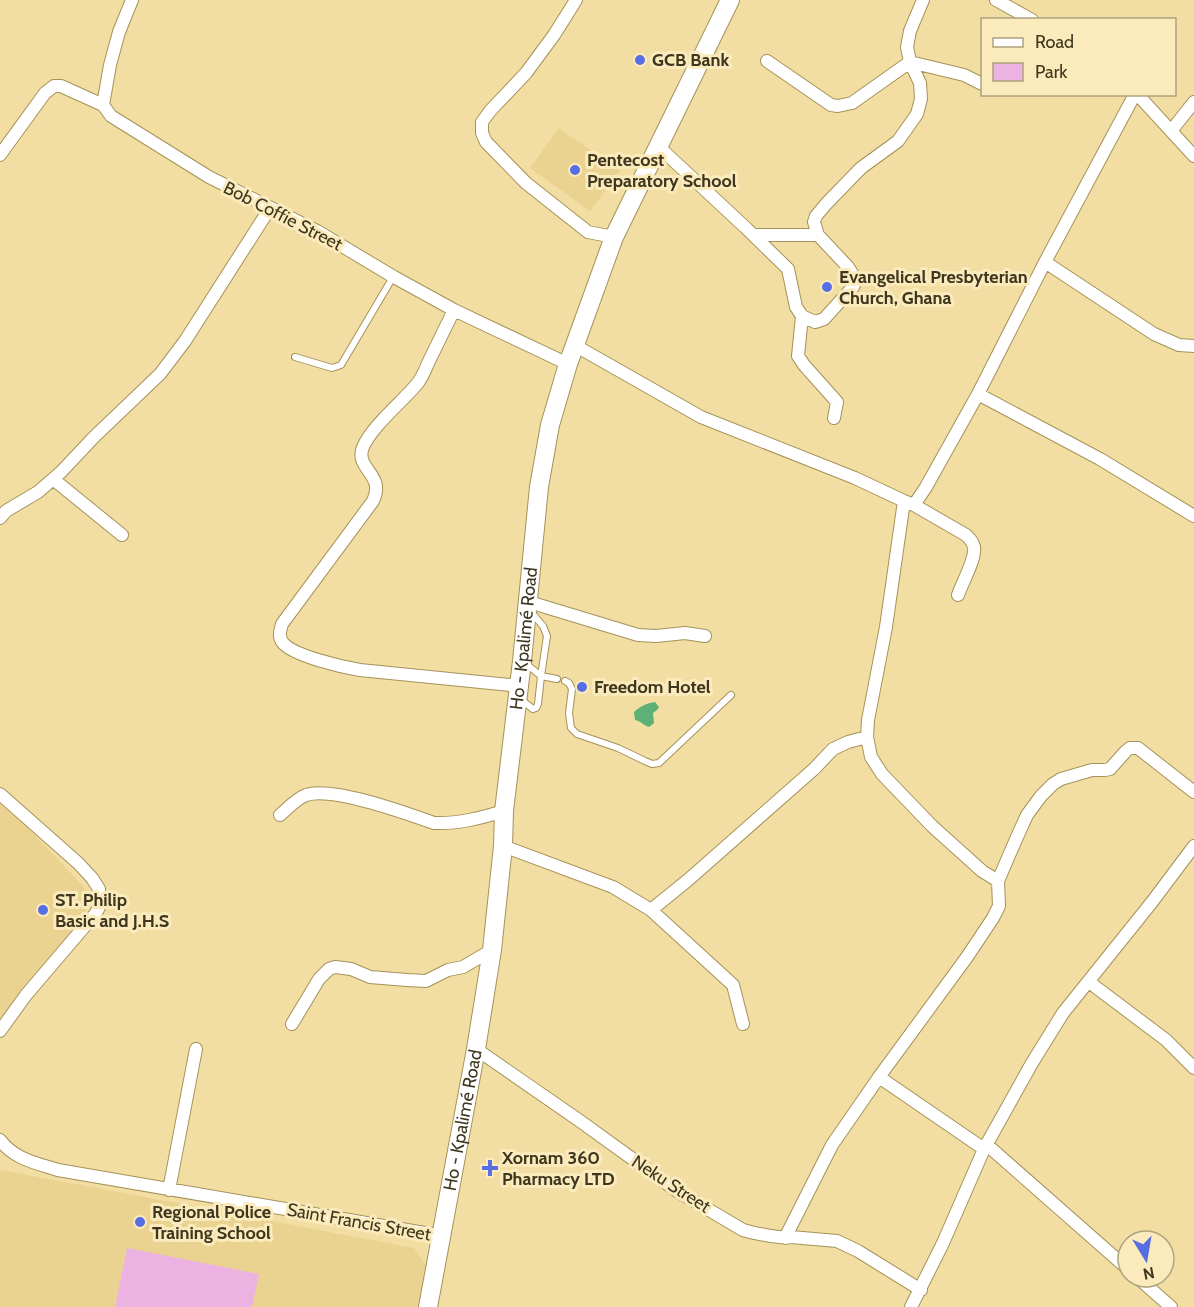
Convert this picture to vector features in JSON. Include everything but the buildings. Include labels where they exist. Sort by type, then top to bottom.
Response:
[{"type":"main road","name":"Ho - Kpalimé Road","points":[[428,1307],[476,1050],[492,950],[503,846],[504,811],[519,692],[539,487],[550,425],[568,364],[614,237],[730,0]]},
{"type":"street","points":[[103,105],[119,32],[132,0]]},
{"type":"street","points":[[576,0],[526,73],[490,111],[482,122],[481,128],[486,142],[526,183],[588,232],[614,237]]},
{"type":"street","points":[[996,0],[1028,18]]},
{"type":"street","points":[[658,147],[788,269],[796,307],[802,316],[815,322],[824,319],[856,283],[856,280],[818,235],[814,222],[826,204],[861,168],[898,141],[917,114],[921,99],[920,83],[910,62],[907,47],[921,1]]},
{"type":"street","points":[[767,62],[831,105],[838,106],[852,103],[910,62],[964,75],[981,84]]},
{"type":"street","name":"Bob Coffie Street","points":[[0,155],[45,93],[54,86],[61,86],[103,105],[111,116],[209,177],[317,231],[454,310],[568,364]]},
{"type":"street","points":[[998,881],[982,871],[932,826],[882,774],[871,757],[867,737],[868,720],[909,503],[926,487],[978,394],[1045,262],[1135,96]]},
{"type":"street","points":[[1138,96],[1194,156]]},
{"type":"street","points":[[1171,131],[1194,102]]},
{"type":"street","points":[[0,518],[6,511],[24,501],[53,479],[160,374],[185,341],[270,208]]},
{"type":"street","points":[[754,235],[818,235]]},
{"type":"street","points":[[1045,262],[1154,334],[1179,345],[1194,346]]},
{"type":"street","points":[[454,310],[419,382],[364,444],[361,455],[363,462],[375,480],[373,501],[282,624],[279,635],[283,642],[291,648],[334,665],[519,692]]},
{"type":"street","points":[[802,316],[798,356],[810,373],[837,402],[834,418]]},
{"type":"street","points":[[576,346],[701,417],[855,478],[909,503],[966,535],[973,542],[975,549],[958,595]]},
{"type":"street","points":[[978,394],[1100,459],[1194,516]]},
{"type":"street","points":[[53,479],[122,535]]},
{"type":"street","points":[[528,605],[639,636],[685,633],[705,636]]},
{"type":"street","points":[[651,910],[814,769],[833,749],[867,737]]},
{"type":"street","points":[[785,1238],[832,1144],[993,918],[999,906],[998,881],[1027,815],[1041,796],[1061,778],[1092,770],[1110,769],[1130,748],[1138,748],[1194,792]]},
{"type":"street","points":[[0,794],[92,878],[99,889],[100,905],[96,914],[26,996],[0,1031]]},
{"type":"street","points":[[280,815],[304,796],[318,794],[337,795],[371,802],[443,823],[470,821],[504,811]]},
{"type":"street","points":[[503,846],[613,887],[651,910],[733,985],[743,1024]]},
{"type":"street","points":[[911,1307],[943,1244],[985,1147],[1032,1063],[1063,1013],[1194,846]]},
{"type":"street","points":[[292,1024],[319,979],[329,969],[335,967],[351,969],[370,976],[426,981],[448,970],[463,967],[492,950]]},
{"type":"street","points":[[1089,982],[1166,1041],[1194,1068]]},
{"type":"street","points":[[169,1190],[196,1049]]},
{"type":"street","name":"Neku Street","points":[[476,1050],[677,1191],[743,1230],[785,1238],[837,1241],[858,1251],[921,1290]]},
{"type":"street","points":[[879,1077],[985,1147],[1116,1259]]},
{"type":"street","name":"Saint Francis Street","points":[[0,1140],[16,1155],[58,1170],[442,1236]]},
{"type":"street","points":[[1151,1289],[1171,1307]]},
{"type":"lane","points":[[296,357],[332,368],[341,365],[394,277]]},
{"type":"lane","points":[[519,692],[533,709],[536,708],[547,636],[528,605]]},
{"type":"lane","points":[[522,661],[542,676],[557,679]]},
{"type":"lane","points":[[565,681],[572,689],[569,713],[571,728],[577,734],[618,748],[652,764],[658,763],[731,695]]},
{"type":"shaded area","name":"Pentecost Preparatory School","points":[[559,128],[620,171],[590,211],[530,168]]},
{"type":"shaded area","points":[[655,702],[659,707],[653,713],[654,723],[649,727],[635,720],[636,710]]},
{"type":"shaded area","name":"ST. Philip Basic and J.H.S","points":[[0,803],[26,826],[84,887],[89,903],[83,917],[0,1019]]},
{"type":"shaded area","name":"Regional Police Training School","points":[[0,1170],[414,1248],[427,1267],[419,1307],[0,1307]]},
{"type":"green space","points":[[127,1248],[259,1274],[252,1307],[115,1307]]},
{"type":"place","name":"GCB Bank","points":[[640,60]]},
{"type":"place","name":"Pentecost Preparatory School","points":[[575,170]]},
{"type":"place","name":"Evangelical Presbyterian Church, Ghana","points":[[827,287]]},
{"type":"place","name":"Freedom Hotel","points":[[582,687]]},
{"type":"place","name":"ST. Philip Basic and J.H.S","points":[[43,910]]},
{"type":"place","name":"Xornam 360 Pharmacy LTD","points":[[490,1168]]},
{"type":"place","name":"Regional Police Training School","points":[[140,1222]]}]
